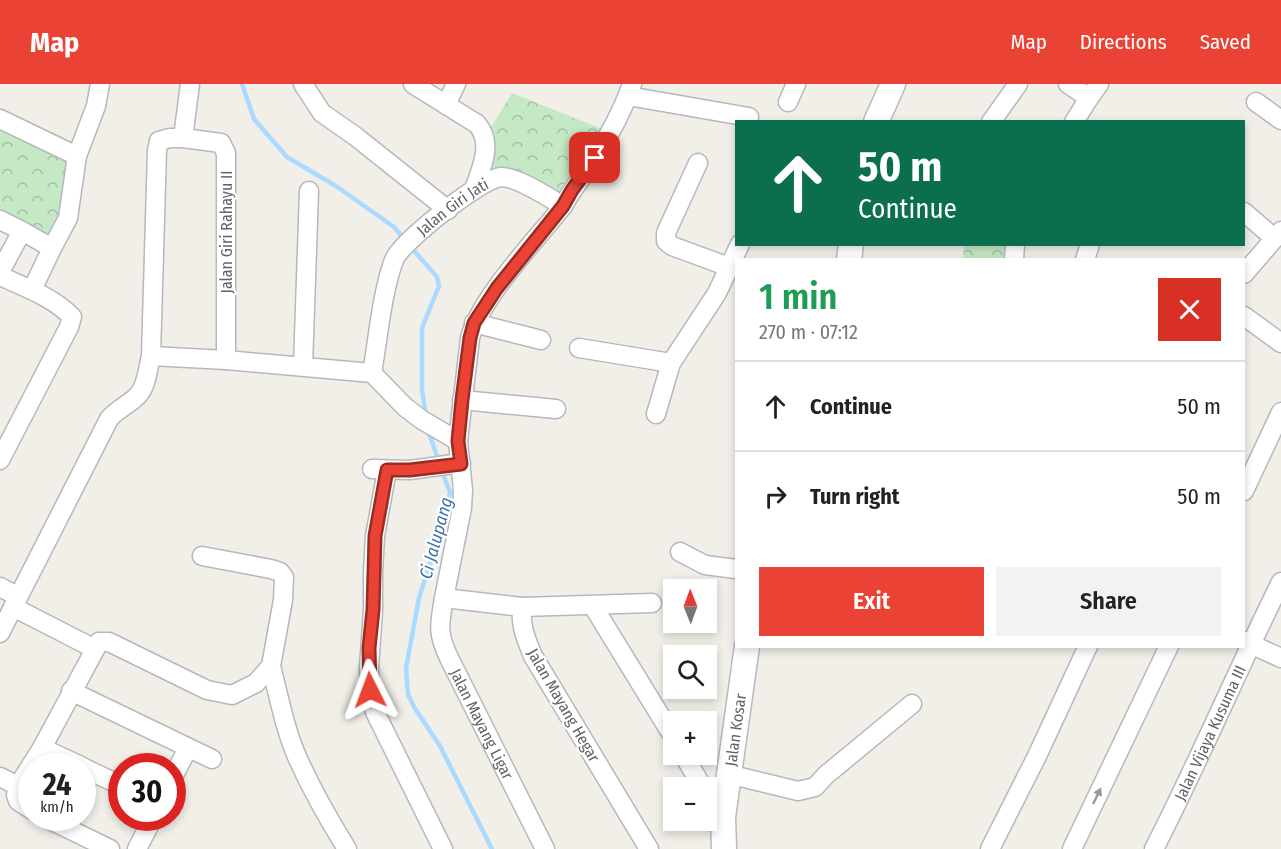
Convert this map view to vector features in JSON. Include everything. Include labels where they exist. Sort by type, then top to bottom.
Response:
[{"type":"street","points":[[32,290],[68,218],[76,156],[96,106],[100,84]]},
{"type":"street","points":[[0,633],[108,419],[139,395],[144,386],[151,356],[157,150],[159,141],[183,138],[190,84]]},
{"type":"street","points":[[303,84],[322,113],[355,136],[448,210]]},
{"type":"street","points":[[413,84],[477,124],[484,132],[487,144],[486,155],[474,190]]},
{"type":"street","points":[[446,105],[456,84]]},
{"type":"street","points":[[788,102],[796,84]]},
{"type":"street","points":[[877,120],[893,84]]},
{"type":"street","points":[[992,120],[1018,84]]},
{"type":"street","points":[[1068,84],[1094,91],[1075,120]]},
{"type":"street","points":[[563,206],[595,158],[630,90],[749,117]]},
{"type":"street","points":[[1256,102],[1281,120]]},
{"type":"street","points":[[0,119],[76,156]]},
{"type":"street","name":"Jalan Giri Rahayu II","points":[[183,138],[221,143],[226,153],[226,360]]},
{"type":"street","points":[[698,163],[666,233],[666,241],[672,246],[737,257]]},
{"type":"street","name":"Jalan Giri Jati","points":[[372,373],[394,259],[418,231],[493,179],[511,179],[563,206]]},
{"type":"street","points":[[303,366],[309,191]]},
{"type":"street","name":"Jalan Mayang Ligar","points":[[543,848],[440,640],[439,628],[462,508],[463,490],[447,466],[458,441],[470,338],[474,323],[497,288],[563,206]]},
{"type":"street","points":[[1245,213],[1278,234],[1245,273]]},
{"type":"street","points":[[0,220],[52,248]]},
{"type":"street","points":[[0,460],[72,317],[67,311],[32,290],[0,274],[22,231]]},
{"type":"street","points":[[656,414],[671,363],[700,321],[735,260]]},
{"type":"street","points":[[1245,317],[1281,344]]},
{"type":"street","points":[[474,323],[541,340]]},
{"type":"street","points":[[579,348],[671,363]]},
{"type":"street","points":[[151,356],[372,373],[405,407],[458,441]]},
{"type":"street","points":[[462,400],[556,409]]},
{"type":"street","points":[[1245,489],[1281,412]]},
{"type":"street","points":[[443,849],[375,712],[370,690],[369,667],[380,469],[447,466]]},
{"type":"street","points":[[680,552],[705,565],[735,569]]},
{"type":"street","points":[[202,556],[271,569],[280,572],[284,577],[283,600],[271,666],[282,712],[297,757],[316,798],[346,849]]},
{"type":"street","name":"Jalan Vijaya Kusuma III","points":[[1247,643],[1281,582]]},
{"type":"street","points":[[0,587],[15,602],[95,649]]},
{"type":"street","points":[[444,598],[522,607],[652,603]]},
{"type":"street","points":[[593,606],[663,720]]},
{"type":"street","name":"Jalan Mayang Hegar","points":[[522,607],[520,619],[533,656],[649,849]]},
{"type":"street","points":[[39,753],[99,642],[109,642],[207,690],[232,695],[256,683],[271,666]]},
{"type":"street","points":[[1247,643],[1281,658]]},
{"type":"street","name":"Jalan Kosar","points":[[724,849],[723,817],[747,648]]},
{"type":"street","points":[[990,849],[1037,756],[1087,648]]},
{"type":"street","points":[[1072,849],[1168,648]]},
{"type":"street","name":"Jalan Vijaya Kusuma III","points":[[1154,849],[1182,793],[1245,648]]},
{"type":"street","points":[[71,691],[212,759]]},
{"type":"street","points":[[728,774],[798,791],[815,787],[912,705]]},
{"type":"street","points":[[42,748],[53,753]]},
{"type":"street","points":[[185,753],[188,748]]},
{"type":"street","points":[[0,777],[18,786],[16,795],[18,801]]},
{"type":"street","points":[[717,809],[723,817]]},
{"type":"street","points":[[73,831],[110,849]]},
{"type":"street","points":[[137,849],[146,831]]},
{"type":"green space","points":[[512,93],[607,131],[562,205],[510,181],[475,190],[488,132]]},
{"type":"green space","points":[[0,119],[77,156],[52,248],[0,220]]},
{"type":"green space","points":[[964,246],[1010,246],[1009,258],[963,258]]},
{"type":"waterway","name":"Ci Jalupang","points":[[242,84],[254,119],[287,157],[336,186],[394,227],[404,239]]},
{"type":"waterway","name":"Ci Jalupang","points":[[410,246],[437,277],[439,286],[422,328],[422,390],[426,416]]},
{"type":"waterway","name":"Ci Jalupang","points":[[428,430],[439,462]]},
{"type":"waterway","name":"Ci Jalupang","points":[[441,469],[450,492],[447,510],[419,598],[406,668],[408,694],[440,746],[492,849]]},
{"type":"route","points":[[370,690],[369,648],[373,610],[375,536],[387,470],[410,470],[461,464],[458,441],[470,338],[474,323],[497,288],[563,206],[595,158]]}]
